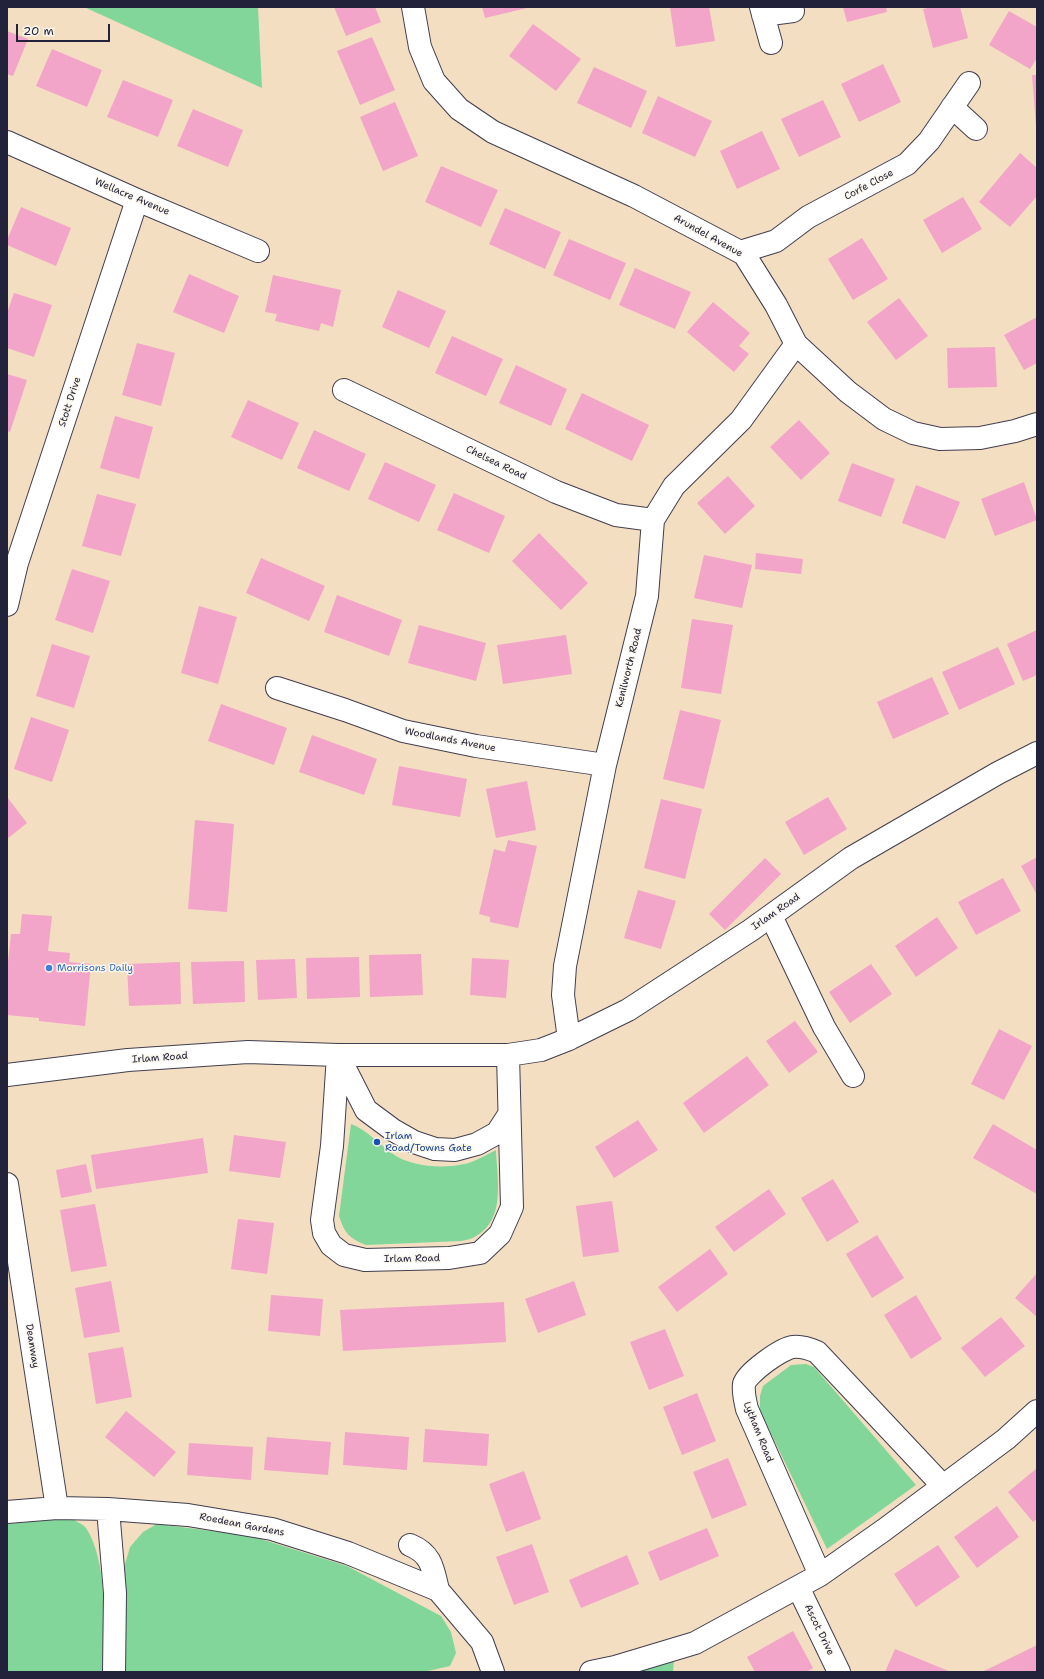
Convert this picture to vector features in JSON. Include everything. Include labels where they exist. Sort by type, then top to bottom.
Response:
[{"type":"street","name":"Arundel Avenue","points":[[413,7],[420,47],[434,81],[459,109],[492,132],[634,196],[744,254],[759,276],[796,344],[848,392],[884,419],[913,433],[940,439],[980,438],[1015,431],[1037,424]]},
{"type":"street","points":[[770,43],[762,11],[793,11]]},
{"type":"street","name":"Corfe Close","points":[[740,252],[776,241],[808,217],[907,164],[929,141],[969,83]]},
{"type":"street","points":[[952,107],[976,129]]},
{"type":"street","name":"Wellacre Avenue","points":[[7,142],[137,200],[258,251]]},
{"type":"street","name":"Stott Drive","points":[[7,605],[17,563],[137,200]]},
{"type":"street","name":"Kenilworth Road","points":[[569,1039],[562,995],[565,966],[605,765],[647,596],[653,520],[674,486],[741,420],[796,344]]},
{"type":"street","name":"Chelsea Road","points":[[344,390],[556,492],[616,515],[653,520]]},
{"type":"street","name":"Woodlands Avenue","points":[[277,688],[403,731],[476,746],[605,765]]},
{"type":"street","name":"Irlam Road","points":[[7,1075],[128,1060],[248,1052],[338,1055],[508,1055],[541,1050],[569,1039],[628,1010],[771,916],[851,858],[998,772],[1037,754]]},
{"type":"street","points":[[771,916],[824,1027],[853,1076]]},
{"type":"street","points":[[338,1055],[366,1110],[393,1130],[414,1142],[435,1148],[455,1150],[476,1144],[497,1133],[508,1116]]},
{"type":"street","name":"Irlam Road","points":[[338,1055],[332,1146],[322,1220],[324,1233],[331,1245],[344,1255],[365,1260],[448,1258],[480,1253],[500,1234],[512,1207],[508,1116],[508,1055]]},
{"type":"street","name":"Deanway","points":[[7,1184],[57,1508]]},
{"type":"street","name":"Lytham Road","points":[[820,1575],[746,1409],[744,1384],[748,1376],[782,1350],[792,1347],[805,1347],[818,1352],[943,1486]]},
{"type":"street","points":[[591,1672],[695,1643],[820,1575],[884,1530],[1006,1439],[1037,1411]]},
{"type":"street","name":"Roedean Gardens","points":[[7,1512],[57,1508],[108,1509],[188,1515],[272,1529],[348,1553],[438,1590]]},
{"type":"street","points":[[108,1509],[115,1593],[114,1672]]},
{"type":"street","name":"Roedean Gardens","points":[[410,1545],[427,1555],[438,1590],[482,1642],[494,1672]]},
{"type":"street","name":"Ascot Drive","points":[[798,1587],[839,1672]]},
{"type":"green space","points":[[84,7],[258,7],[262,88]]},
{"type":"green space","points":[[351,1124],[362,1130],[401,1159],[421,1165],[455,1166],[465,1164],[477,1160],[496,1150],[498,1198],[492,1220],[486,1229],[473,1238],[461,1241],[366,1245],[348,1235],[339,1216]]},
{"type":"green space","points":[[806,1364],[814,1367],[916,1485],[827,1549],[760,1411],[760,1396],[763,1386],[791,1365]]},
{"type":"green space","points":[[71,1518],[86,1528],[93,1542],[98,1558],[104,1614],[105,1666],[103,1672],[7,1672],[7,1524]]},
{"type":"green space","points":[[157,1524],[251,1536],[347,1566],[441,1616],[451,1632],[456,1653],[450,1666],[423,1672],[124,1672],[126,1650],[123,1571],[130,1547],[143,1532]]},
{"type":"green space","points":[[674,1660],[673,1672],[629,1672]]},
{"type":"building","points":[[334,7],[375,7],[381,22],[346,36]]},
{"type":"building","points":[[482,7],[527,7],[527,8],[485,18]]},
{"type":"building","points":[[670,7],[709,7],[715,41],[676,47]]},
{"type":"building","points":[[843,7],[886,7],[887,12],[847,22]]},
{"type":"building","points":[[932,7],[960,7],[968,38],[933,48],[923,9]]},
{"type":"building","points":[[1009,11],[1037,27],[1037,58],[1030,69],[989,45]]},
{"type":"building","points":[[533,24],[581,59],[556,91],[509,56]]},
{"type":"building","points":[[7,31],[28,39],[13,76],[7,74]]},
{"type":"building","points":[[372,37],[395,90],[360,105],[337,51]]},
{"type":"building","points":[[52,49],[102,70],[87,107],[36,86]]},
{"type":"building","points":[[883,64],[901,102],[859,122],[841,84]]},
{"type":"building","points":[[594,67],[647,91],[631,128],[577,103]]},
{"type":"building","points":[[1032,75],[1037,75],[1037,126],[1036,126]]},
{"type":"building","points":[[123,80],[173,100],[158,137],[107,117]]},
{"type":"building","points":[[658,96],[712,121],[695,157],[642,133]]},
{"type":"building","points":[[823,100],[841,137],[799,157],[781,119]]},
{"type":"building","points":[[395,102],[418,156],[383,171],[360,117]]},
{"type":"building","points":[[193,109],[243,130],[228,167],[177,146]]},
{"type":"building","points":[[762,131],[780,169],[737,189],[720,151]]},
{"type":"building","points":[[1020,153],[1037,168],[1037,196],[1010,227],[979,202]]},
{"type":"building","points":[[441,166],[498,190],[481,227],[425,202]]},
{"type":"building","points":[[963,197],[982,229],[942,253],[923,220]]},
{"type":"building","points":[[21,207],[71,228],[56,266],[7,245],[7,240]]},
{"type":"building","points":[[505,208],[561,232],[545,269],[489,244]]},
{"type":"building","points":[[862,238],[888,279],[853,300],[828,259]]},
{"type":"building","points":[[569,239],[626,263],[610,300],[553,275]]},
{"type":"building","points":[[635,268],[691,292],[675,329],[619,305]]},
{"type":"building","points":[[189,274],[239,296],[224,333],[173,312]]},
{"type":"building","points":[[273,275],[341,290],[333,327],[321,323],[319,331],[275,321],[277,314],[265,312]]},
{"type":"building","points":[[398,290],[446,311],[429,348],[382,327]]},
{"type":"building","points":[[14,293],[52,305],[34,357],[7,348],[7,313]]},
{"type":"building","points":[[899,298],[928,336],[896,360],[867,322]]},
{"type":"building","points":[[713,302],[750,333],[739,346],[749,354],[734,372],[687,332]]},
{"type":"building","points":[[1037,317],[1037,363],[1024,370],[1004,335]]},
{"type":"building","points":[[452,336],[503,359],[486,396],[435,373]]},
{"type":"building","points":[[137,343],[175,353],[161,406],[122,395]]},
{"type":"building","points":[[995,347],[997,387],[948,388],[947,348]]},
{"type":"building","points":[[516,365],[567,389],[551,426],[499,403]]},
{"type":"building","points":[[7,374],[27,380],[10,432],[7,431]]},
{"type":"building","points":[[582,393],[649,425],[632,461],[565,429]]},
{"type":"building","points":[[248,400],[299,423],[282,460],[231,437]]},
{"type":"building","points":[[115,416],[153,427],[139,479],[100,468]]},
{"type":"building","points":[[799,420],[830,453],[801,480],[770,447]]},
{"type":"building","points":[[314,430],[366,454],[349,491],[297,468]]},
{"type":"building","points":[[385,462],[436,485],[419,522],[368,499]]},
{"type":"building","points":[[852,463],[895,479],[881,517],[838,501]]},
{"type":"building","points":[[728,476],[755,506],[725,534],[697,503]]},
{"type":"building","points":[[1024,482],[1037,520],[995,536],[981,499]]},
{"type":"building","points":[[916,485],[960,502],[945,539],[902,523]]},
{"type":"building","points":[[454,493],[505,516],[489,553],[437,530]]},
{"type":"building","points":[[97,494],[136,504],[121,556],[82,546]]},
{"type":"building","points":[[539,533],[588,583],[561,610],[512,561]]},
{"type":"building","points":[[756,553],[803,559],[801,574],[755,569]]},
{"type":"building","points":[[704,555],[752,565],[742,608],[694,598]]},
{"type":"building","points":[[261,558],[325,586],[309,621],[246,593]]},
{"type":"building","points":[[72,569],[110,581],[93,633],[55,620]]},
{"type":"building","points":[[337,595],[402,620],[389,656],[324,632]]},
{"type":"building","points":[[199,606],[237,617],[218,684],[181,673]]},
{"type":"building","points":[[692,619],[733,625],[721,694],[681,688]]},
{"type":"building","points":[[419,625],[486,643],[476,681],[408,663]]},
{"type":"building","points":[[1037,630],[1037,675],[1023,681],[1007,644]]},
{"type":"building","points":[[566,635],[572,674],[503,684],[497,645]]},
{"type":"building","points":[[52,644],[90,656],[74,708],[36,696]]},
{"type":"building","points":[[998,647],[1015,684],[959,710],[942,672]]},
{"type":"building","points":[[932,677],[949,714],[893,739],[877,702]]},
{"type":"building","points":[[221,704],[287,728],[274,765],[208,741]]},
{"type":"building","points":[[680,710],[721,720],[704,789],[663,779]]},
{"type":"building","points":[[31,717],[69,730],[52,782],[14,769]]},
{"type":"building","points":[[312,735],[377,759],[364,795],[299,772]]},
{"type":"building","points":[[399,766],[467,779],[460,817],[392,805]]},
{"type":"building","points":[[527,781],[536,830],[496,838],[486,789]]},
{"type":"building","points":[[7,797],[27,823],[7,839]]},
{"type":"building","points":[[828,797],[847,829],[804,855],[785,822]]},
{"type":"building","points":[[661,799],[702,809],[685,879],[644,868]]},
{"type":"building","points":[[195,820],[234,824],[227,912],[188,909]]},
{"type":"building","points":[[508,840],[537,846],[518,928],[490,922],[490,917],[479,914],[494,849],[505,852]]},
{"type":"building","points":[[1037,857],[1037,895],[1021,866]]},
{"type":"building","points":[[765,858],[781,874],[725,930],[709,914]]},
{"type":"building","points":[[1003,878],[1021,911],[976,935],[958,902]]},
{"type":"building","points":[[638,890],[676,901],[661,949],[624,938]]},
{"type":"building","name":"Morrisons Daily","points":[[22,914],[52,916],[48,951],[70,953],[69,962],[91,964],[85,1026],[39,1021],[39,1018],[7,1015],[7,972],[11,934],[20,934]]},
{"type":"building","points":[[937,917],[958,948],[916,977],[895,946]]},
{"type":"building","points":[[421,954],[423,995],[370,997],[369,955]]},
{"type":"building","points":[[359,957],[360,997],[307,999],[306,958]]},
{"type":"building","points":[[472,958],[509,960],[506,998],[470,995]]},
{"type":"building","points":[[295,959],[297,998],[258,1000],[256,960]]},
{"type":"building","points":[[244,961],[245,1002],[193,1004],[191,962]]},
{"type":"building","points":[[180,962],[181,1004],[129,1006],[127,964]]},
{"type":"building","points":[[871,964],[892,994],[850,1023],[829,992]]},
{"type":"building","points":[[795,1021],[818,1052],[789,1073],[766,1041]]},
{"type":"building","points":[[999,1029],[1032,1046],[1004,1100],[971,1084]]},
{"type":"building","points":[[747,1056],[769,1085],[704,1133],[683,1103]]},
{"type":"building","points":[[638,1120],[658,1150],[614,1178],[595,1147]]},
{"type":"building","points":[[993,1124],[1037,1150],[1037,1194],[973,1158]]},
{"type":"building","points":[[234,1135],[286,1142],[280,1178],[229,1171]]},
{"type":"building","points":[[203,1138],[208,1173],[96,1189],[91,1155]]},
{"type":"building","points":[[86,1164],[92,1192],[61,1198],[56,1170]]},
{"type":"building","points":[[833,1179],[859,1222],[827,1242],[801,1198]]},
{"type":"building","points":[[769,1189],[786,1214],[734,1252],[715,1227]]},
{"type":"building","points":[[612,1201],[619,1252],[583,1257],[576,1206]]},
{"type":"building","points":[[95,1204],[107,1266],[71,1272],[60,1210]]},
{"type":"building","points":[[238,1219],[274,1223],[267,1274],[231,1269]]},
{"type":"building","points":[[877,1235],[904,1278],[872,1298],[846,1254]]},
{"type":"building","points":[[710,1249],[728,1274],[677,1312],[658,1287]]},
{"type":"building","points":[[1037,1273],[1037,1317],[1015,1298]]},
{"type":"building","points":[[111,1281],[120,1332],[84,1338],[75,1288]]},
{"type":"building","points":[[574,1281],[586,1315],[538,1333],[525,1299]]},
{"type":"building","points":[[271,1295],[323,1299],[320,1336],[268,1331]]},
{"type":"building","points":[[916,1295],[942,1339],[911,1359],[884,1315]]},
{"type":"building","points":[[504,1302],[506,1342],[343,1351],[340,1310]]},
{"type":"building","points":[[1001,1317],[1025,1346],[985,1377],[961,1348]]},
{"type":"building","points":[[665,1329],[684,1376],[649,1390],[630,1342]]},
{"type":"building","points":[[123,1347],[132,1397],[96,1404],[88,1353]]},
{"type":"building","points":[[697,1393],[716,1441],[682,1455],[663,1407]]},
{"type":"building","points":[[126,1411],[176,1452],[154,1477],[105,1437]]},
{"type":"building","points":[[425,1429],[489,1434],[487,1466],[423,1462]]},
{"type":"building","points":[[345,1432],[409,1437],[407,1470],[343,1465]]},
{"type":"building","points":[[267,1437],[331,1442],[328,1475],[264,1470]]},
{"type":"building","points":[[189,1443],[253,1447],[251,1480],[187,1475]]},
{"type":"building","points":[[728,1458],[747,1505],[712,1519],[693,1472]]},
{"type":"building","points":[[1037,1468],[1037,1519],[1033,1522],[1008,1492]]},
{"type":"building","points":[[524,1471],[541,1519],[506,1532],[489,1484]]},
{"type":"building","points":[[997,1506],[1019,1537],[977,1568],[954,1537]]},
{"type":"building","points":[[707,1528],[719,1556],[660,1581],[648,1552]]},
{"type":"building","points":[[532,1544],[549,1592],[514,1605],[496,1557]]},
{"type":"building","points":[[938,1545],[960,1577],[916,1607],[894,1574]]},
{"type":"building","points":[[627,1555],[639,1584],[581,1608],[569,1580]]},
{"type":"building","points":[[793,1631],[813,1668],[806,1672],[755,1672],[747,1657]]},
{"type":"building","points":[[1037,1645],[1037,1672],[982,1672]]},
{"type":"building","points":[[895,1649],[951,1672],[885,1672]]},
{"type":"place","name":"Morrisons Daily","points":[[49,968]]},
{"type":"place","name":"Irlam Road/Towns Gate","points":[[377,1142]]}]
